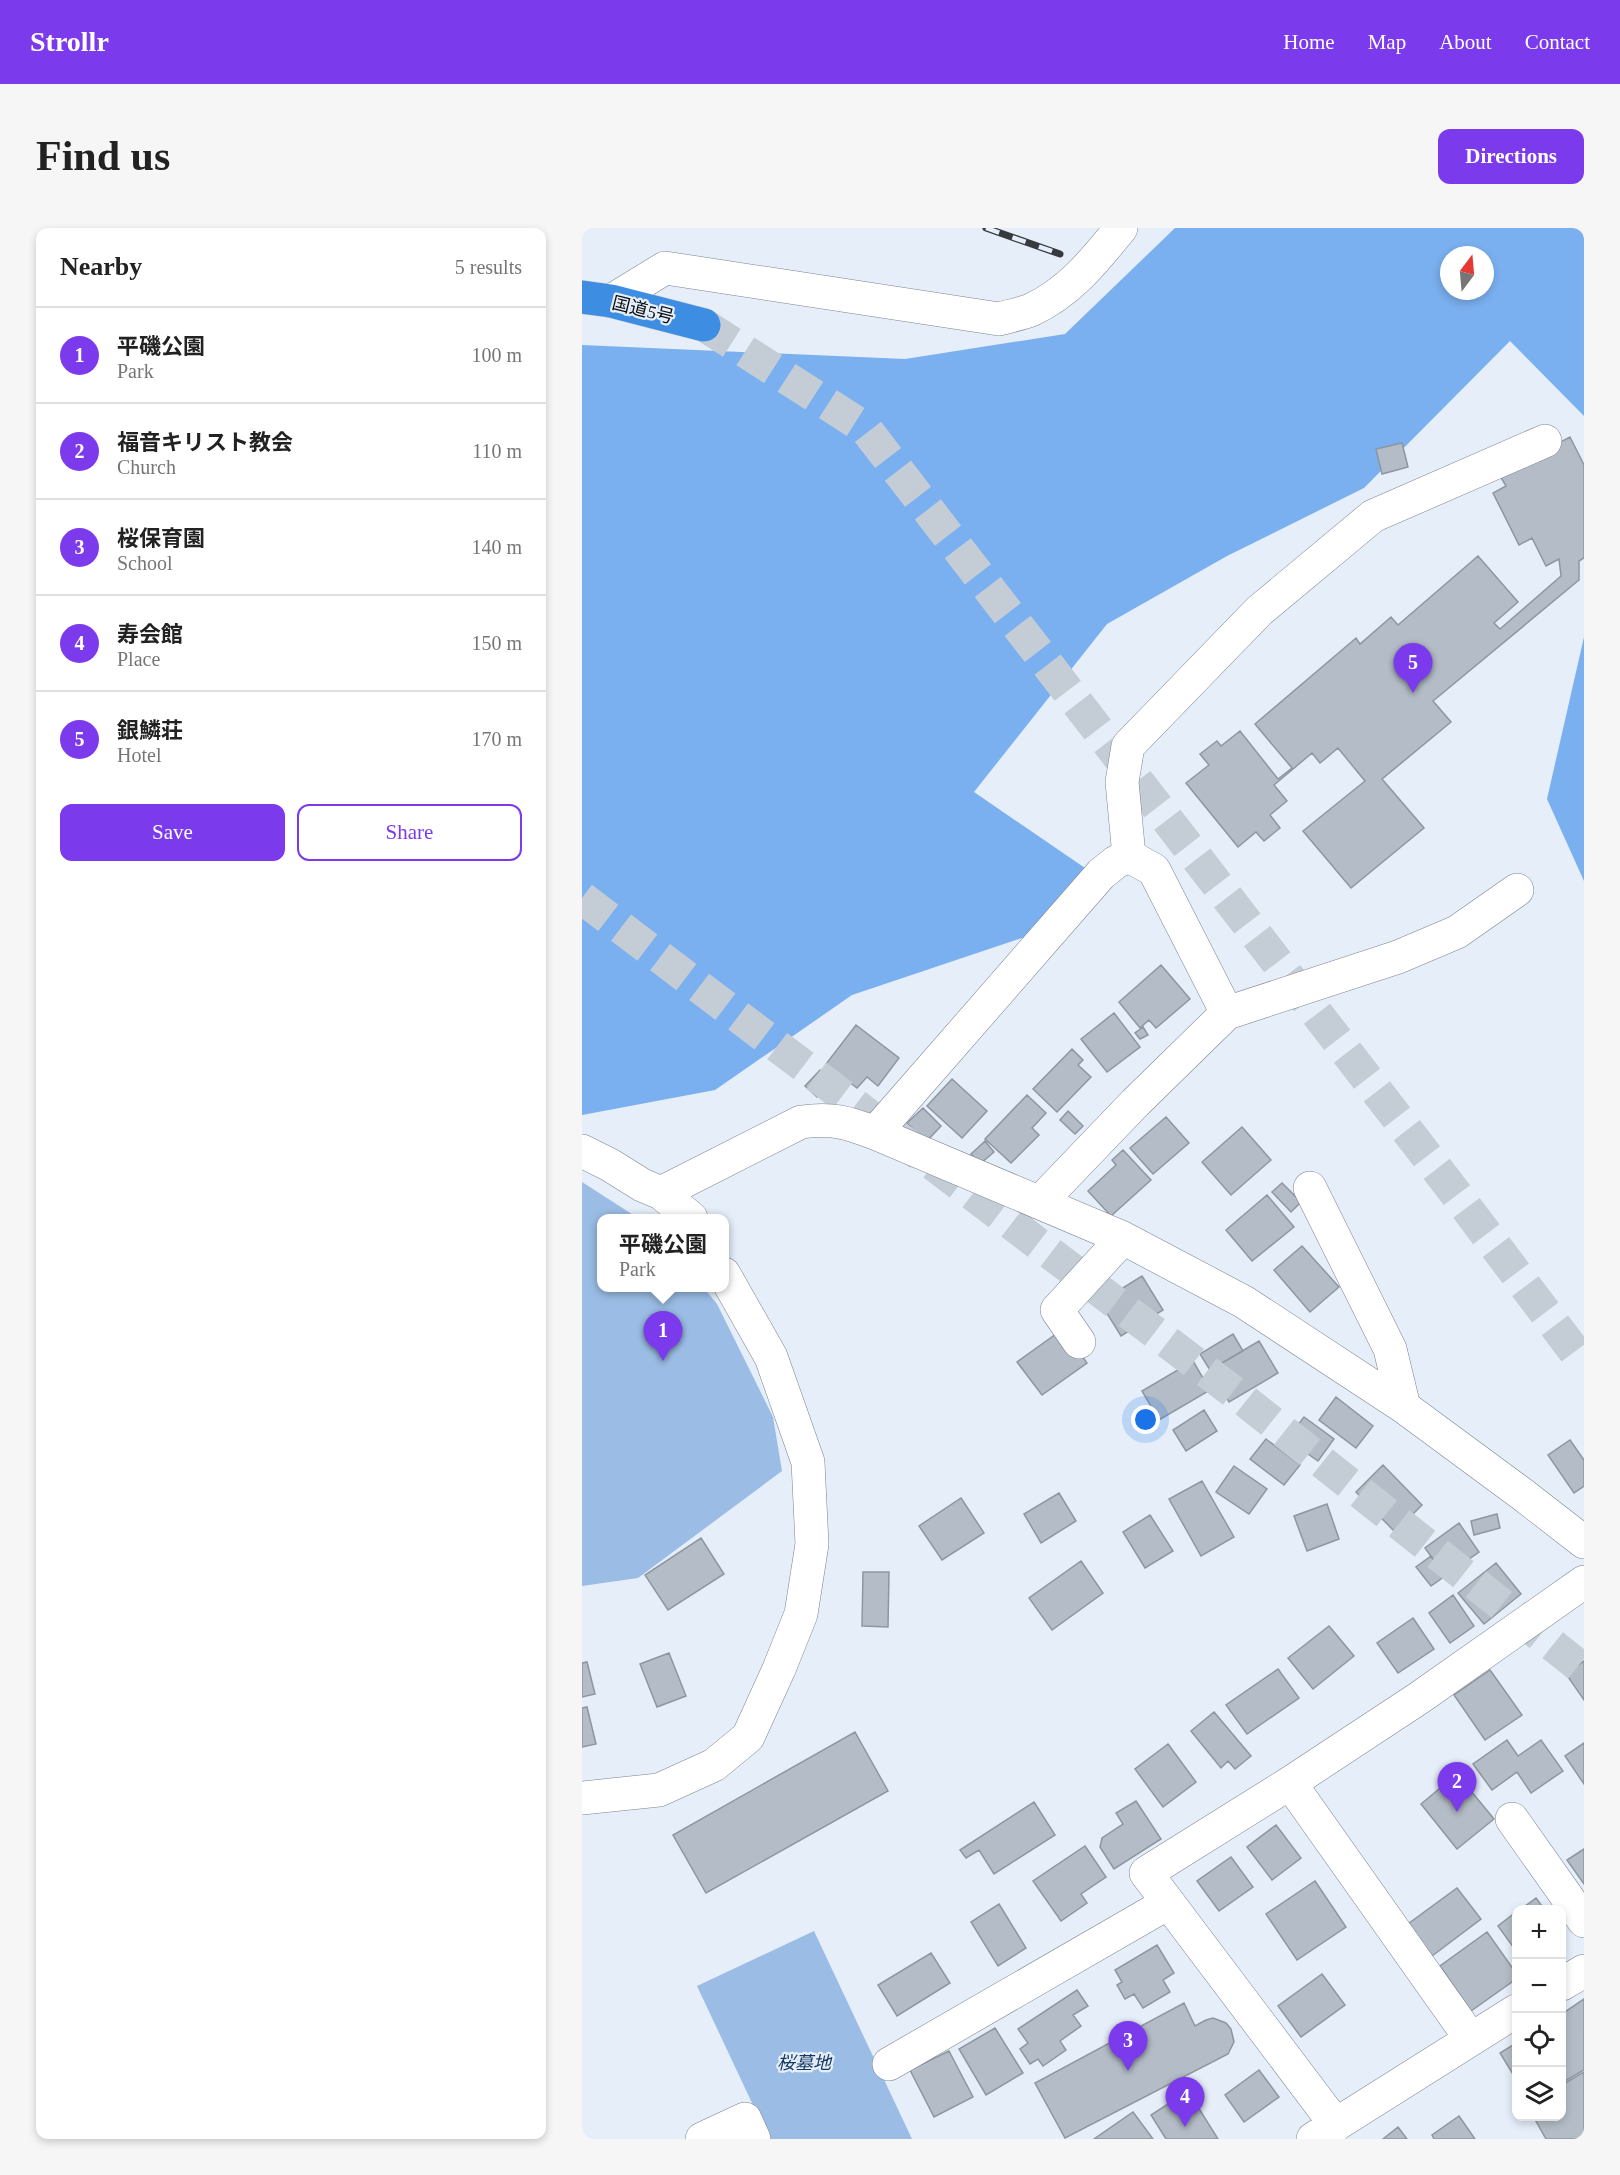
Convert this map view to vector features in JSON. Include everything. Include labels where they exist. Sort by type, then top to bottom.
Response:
[{"type":"highway","name":"国道5号","points":[[597,299],[704,325]]},
{"type":"street","points":[[597,299],[664,268],[999,319],[1030,310],[1062,291],[1087,269],[1121,228]]},
{"type":"street","points":[[1129,856],[1122,782],[1128,746],[1259,612],[1373,516],[1545,441]]},
{"type":"street","points":[[1129,856],[1154,870],[1227,1013]]},
{"type":"street","points":[[875,1133],[1101,874],[1116,862],[1129,856]]},
{"type":"street","points":[[1040,1202],[1135,1102],[1227,1013],[1398,957],[1448,937],[1517,890]]},
{"type":"street","points":[[661,1193],[801,1122],[822,1119],[842,1121],[875,1133],[1123,1238],[1244,1302],[1404,1407],[1584,1542]]},
{"type":"street","points":[[582,1151],[642,1185],[661,1193],[685,1214]]},
{"type":"street","points":[[1310,1188],[1390,1349],[1404,1407]]},
{"type":"street","points":[[1079,1342],[1057,1310],[1123,1238]]},
{"type":"street","points":[[582,1798],[659,1790],[714,1766],[748,1737],[801,1614],[812,1544],[808,1462],[771,1357],[729,1283]]},
{"type":"street","points":[[1513,2013],[1324,2132],[1146,1873],[1290,1783],[1419,1698],[1584,1582]]},
{"type":"street","points":[[1290,1783],[1470,2039]]},
{"type":"street","points":[[1512,1820],[1584,1920]]},
{"type":"street","points":[[889,2064],[1168,1903]]},
{"type":"street","points":[[1566,1982],[1584,1971]]},
{"type":"street","points":[[702,2139],[745,2119],[754,2139]]},
{"type":"green space","points":[[582,1182],[632,1214],[597,1214],[597,1292],[707,1292],[717,1304],[773,1417],[782,1471],[638,1578],[582,1586]]},
{"type":"green space","name":"桜墓地","points":[[814,1931],[912,2139],[769,2139],[697,1986]]},
{"type":"shaded area","points":[[1175,228],[1584,228],[1584,416],[1510,341],[1364,488],[1227,556],[1107,624],[974,792],[1085,868],[1040,932],[852,995],[715,1090],[582,1115],[582,345],[905,359],[1065,334]]},
{"type":"shaded area","points":[[1584,637],[1584,881],[1547,799]]},
{"type":"building","points":[[1570,437],[1584,465],[1584,558],[1579,561],[1579,580],[1433,701],[1451,722],[1382,779],[1424,828],[1351,888],[1303,831],[1365,781],[1338,748],[1320,763],[1312,753],[1274,785],[1287,801],[1270,815],[1280,828],[1264,841],[1256,832],[1238,847],[1186,783],[1209,765],[1200,754],[1217,741],[1221,746],[1240,731],[1278,779],[1292,768],[1255,724],[1356,638],[1360,644],[1391,617],[1398,625],[1478,556],[1518,602],[1494,623],[1500,629],[1561,576],[1559,559],[1546,566],[1532,538],[1519,545],[1493,493],[1506,486],[1499,474]]},
{"type":"building","points":[[1402,443],[1408,467],[1382,474],[1376,449]]},
{"type":"building","points":[[1161,965],[1190,999],[1156,1028],[1149,1020],[1140,1028],[1119,1002]]},
{"type":"building","points":[[1114,1013],[1140,1047],[1107,1072],[1081,1039]]},
{"type":"building","points":[[856,1025],[899,1058],[878,1086],[867,1077],[857,1088],[826,1064]]},
{"type":"building","points":[[1143,1027],[1148,1035],[1140,1039],[1135,1033]]},
{"type":"building","points":[[1072,1049],[1083,1060],[1078,1065],[1091,1077],[1057,1112],[1033,1089]]},
{"type":"building","points":[[820,1070],[832,1081],[817,1097],[805,1086]]},
{"type":"building","points":[[952,1079],[987,1111],[962,1138],[927,1106]]},
{"type":"building","points":[[1027,1095],[1046,1113],[1032,1128],[1039,1135],[1011,1163],[985,1139]]},
{"type":"building","points":[[923,1108],[941,1126],[926,1142],[907,1123]]},
{"type":"building","points":[[1068,1111],[1083,1126],[1075,1134],[1060,1120]]},
{"type":"building","points":[[1166,1117],[1189,1143],[1153,1174],[1130,1148]]},
{"type":"building","points":[[1242,1127],[1271,1160],[1231,1195],[1202,1162]]},
{"type":"building","points":[[985,1141],[994,1152],[980,1164],[971,1154]]},
{"type":"building","points":[[1123,1150],[1151,1180],[1111,1216],[1088,1191],[1116,1165],[1112,1160]]},
{"type":"building","points":[[1282,1183],[1301,1202],[1291,1212],[1272,1192]]},
{"type":"building","points":[[1267,1195],[1294,1227],[1252,1261],[1226,1230]]},
{"type":"building","points":[[1302,1246],[1339,1287],[1310,1312],[1274,1270]]},
{"type":"building","points":[[1142,1276],[1163,1310],[1121,1336],[1100,1302]]},
{"type":"building","points":[[1063,1329],[1087,1363],[1042,1395],[1017,1362]]},
{"type":"building","points":[[1233,1334],[1243,1351],[1210,1370],[1200,1354]]},
{"type":"building","points":[[1259,1341],[1278,1373],[1229,1402],[1210,1370]]},
{"type":"building","points":[[1193,1361],[1210,1390],[1159,1420],[1142,1391]]},
{"type":"building","points":[[1336,1397],[1373,1426],[1356,1448],[1319,1420]]},
{"type":"building","points":[[1204,1410],[1217,1431],[1186,1451],[1173,1430]]},
{"type":"building","points":[[1304,1417],[1334,1439],[1318,1461],[1287,1439]]},
{"type":"building","points":[[1266,1439],[1300,1465],[1284,1485],[1250,1459]]},
{"type":"building","points":[[1570,1440],[1584,1460],[1584,1486],[1574,1493],[1548,1455]]},
{"type":"building","points":[[1383,1465],[1422,1505],[1395,1532],[1356,1492]]},
{"type":"building","points":[[1234,1466],[1267,1489],[1249,1514],[1216,1492]]},
{"type":"building","points":[[1202,1481],[1234,1537],[1201,1556],[1169,1499]]},
{"type":"building","points":[[1059,1493],[1076,1521],[1041,1543],[1024,1514]]},
{"type":"building","points":[[961,1498],[984,1533],[942,1560],[919,1526]]},
{"type":"building","points":[[1327,1504],[1339,1539],[1307,1551],[1294,1516]]},
{"type":"building","points":[[1497,1514],[1500,1528],[1474,1535],[1471,1521]]},
{"type":"building","points":[[1150,1515],[1173,1551],[1145,1568],[1123,1532]]},
{"type":"building","points":[[1459,1523],[1479,1552],[1445,1576],[1425,1548]]},
{"type":"building","points":[[701,1538],[724,1574],[668,1610],[645,1575]]},
{"type":"building","points":[[1431,1556],[1445,1576],[1431,1586],[1416,1567]]},
{"type":"building","points":[[1081,1561],[1103,1593],[1052,1630],[1029,1598]]},
{"type":"building","points":[[1496,1563],[1521,1594],[1484,1624],[1458,1593]]},
{"type":"building","points":[[863,1572],[889,1572],[888,1627],[862,1626]]},
{"type":"building","points":[[1453,1595],[1474,1626],[1450,1643],[1429,1613]]},
{"type":"building","points":[[1413,1618],[1434,1649],[1398,1673],[1377,1643]]},
{"type":"building","points":[[1329,1626],[1354,1656],[1313,1689],[1288,1658]]},
{"type":"building","points":[[669,1653],[686,1696],[657,1707],[640,1664]]},
{"type":"building","points":[[1584,1661],[1584,1700],[1566,1674]]},
{"type":"building","points":[[587,1662],[595,1694],[582,1697],[582,1663]]},
{"type":"building","points":[[1278,1669],[1299,1698],[1247,1734],[1226,1705]]},
{"type":"building","points":[[1490,1670],[1522,1715],[1485,1740],[1454,1695]]},
{"type":"building","points":[[587,1707],[596,1744],[582,1747],[582,1708]]},
{"type":"building","points":[[1214,1712],[1251,1756],[1235,1769],[1228,1761],[1221,1768],[1191,1731]]},
{"type":"building","points":[[855,1732],[888,1791],[706,1893],[673,1835]]},
{"type":"building","points":[[1507,1740],[1518,1756],[1541,1740],[1563,1771],[1531,1793],[1517,1772],[1492,1790],[1473,1764]]},
{"type":"building","points":[[1584,1743],[1584,1784],[1565,1756]]},
{"type":"building","points":[[1168,1744],[1196,1782],[1163,1807],[1135,1769]]},
{"type":"building","points":[[1457,1774],[1494,1819],[1457,1849],[1421,1804]]},
{"type":"building","points":[[1136,1801],[1161,1839],[1114,1869],[1100,1847],[1102,1838],[1123,1824],[1116,1813]]},
{"type":"building","points":[[1034,1802],[1055,1835],[994,1874],[979,1850],[966,1858],[960,1850]]},
{"type":"building","points":[[1276,1825],[1301,1858],[1272,1880],[1247,1847]]},
{"type":"building","points":[[1085,1846],[1106,1877],[1081,1894],[1087,1903],[1061,1921],[1033,1881]]},
{"type":"building","points":[[1584,1849],[1584,1884],[1567,1860]]},
{"type":"building","points":[[1231,1857],[1253,1887],[1219,1911],[1197,1881]]},
{"type":"building","points":[[1315,1881],[1346,1927],[1297,1960],[1266,1914]]},
{"type":"building","points":[[1457,1888],[1481,1919],[1432,1956],[1408,1924]]},
{"type":"building","points":[[1536,1898],[1541,1905],[1527,1905]]},
{"type":"building","points":[[999,1904],[1026,1948],[998,1966],[971,1922]]},
{"type":"building","points":[[1512,1915],[1512,1945],[1498,1926]]},
{"type":"building","points":[[1487,1932],[1512,1967],[1512,1982],[1471,2011],[1440,1966]]},
{"type":"building","points":[[1157,1945],[1174,1973],[1163,1980],[1170,1992],[1143,2008],[1134,1994],[1125,1999],[1117,1985],[1122,1982],[1115,1970]]},
{"type":"building","points":[[931,1953],[950,1983],[897,2016],[878,1985]]},
{"type":"building","points":[[1322,1974],[1345,2005],[1301,2037],[1278,2006]]},
{"type":"building","points":[[1077,1990],[1088,2006],[1073,2015],[1081,2026],[1060,2041],[1066,2050],[1043,2066],[1038,2059],[1030,2064],[1020,2049],[1028,2043],[1018,2029]]},
{"type":"building","points":[[1584,1999],[1584,2070],[1566,2081],[1566,2013]]},
{"type":"building","points":[[1184,2003],[1195,2026],[1213,2018],[1226,2023],[1231,2029],[1234,2042],[1228,2054],[1065,2138],[1035,2083]]},
{"type":"building","points":[[995,2028],[1023,2073],[986,2095],[959,2049]]},
{"type":"building","points":[[1512,2046],[1512,2072],[1500,2053]]},
{"type":"building","points":[[949,2051],[973,2097],[934,2117],[910,2070]]},
{"type":"building","points":[[1259,2070],[1279,2097],[1244,2122],[1225,2095]]},
{"type":"building","points":[[1584,2072],[1584,2139],[1546,2139],[1536,2121],[1566,2121],[1566,2083]]},
{"type":"building","points":[[1188,2091],[1218,2139],[1166,2139],[1151,2115]]},
{"type":"building","points":[[1133,2112],[1153,2139],[1094,2139]]},
{"type":"building","points":[[1459,2116],[1475,2139],[1434,2139],[1432,2135]]},
{"type":"building","points":[[1398,2127],[1407,2139],[1383,2139]]},
{"type":"tunnel","points":[[704,325],[865,428],[1453,1190],[1584,1364]]},
{"type":"tunnel","points":[[582,898],[1244,1400],[1584,1670]]},
{"type":"railway","points":[[986,228],[1060,254]]},
{"type":"place","name":"銀鱗荘","points":[[1413,693]]},
{"type":"place","name":"平磯公園","points":[[663,1361]]},
{"type":"place","name":"福音キリスト教会","points":[[1457,1812]]},
{"type":"place","name":"桜保育園","points":[[1128,2071]]},
{"type":"place","name":"寿会館","points":[[1185,2127]]}]
